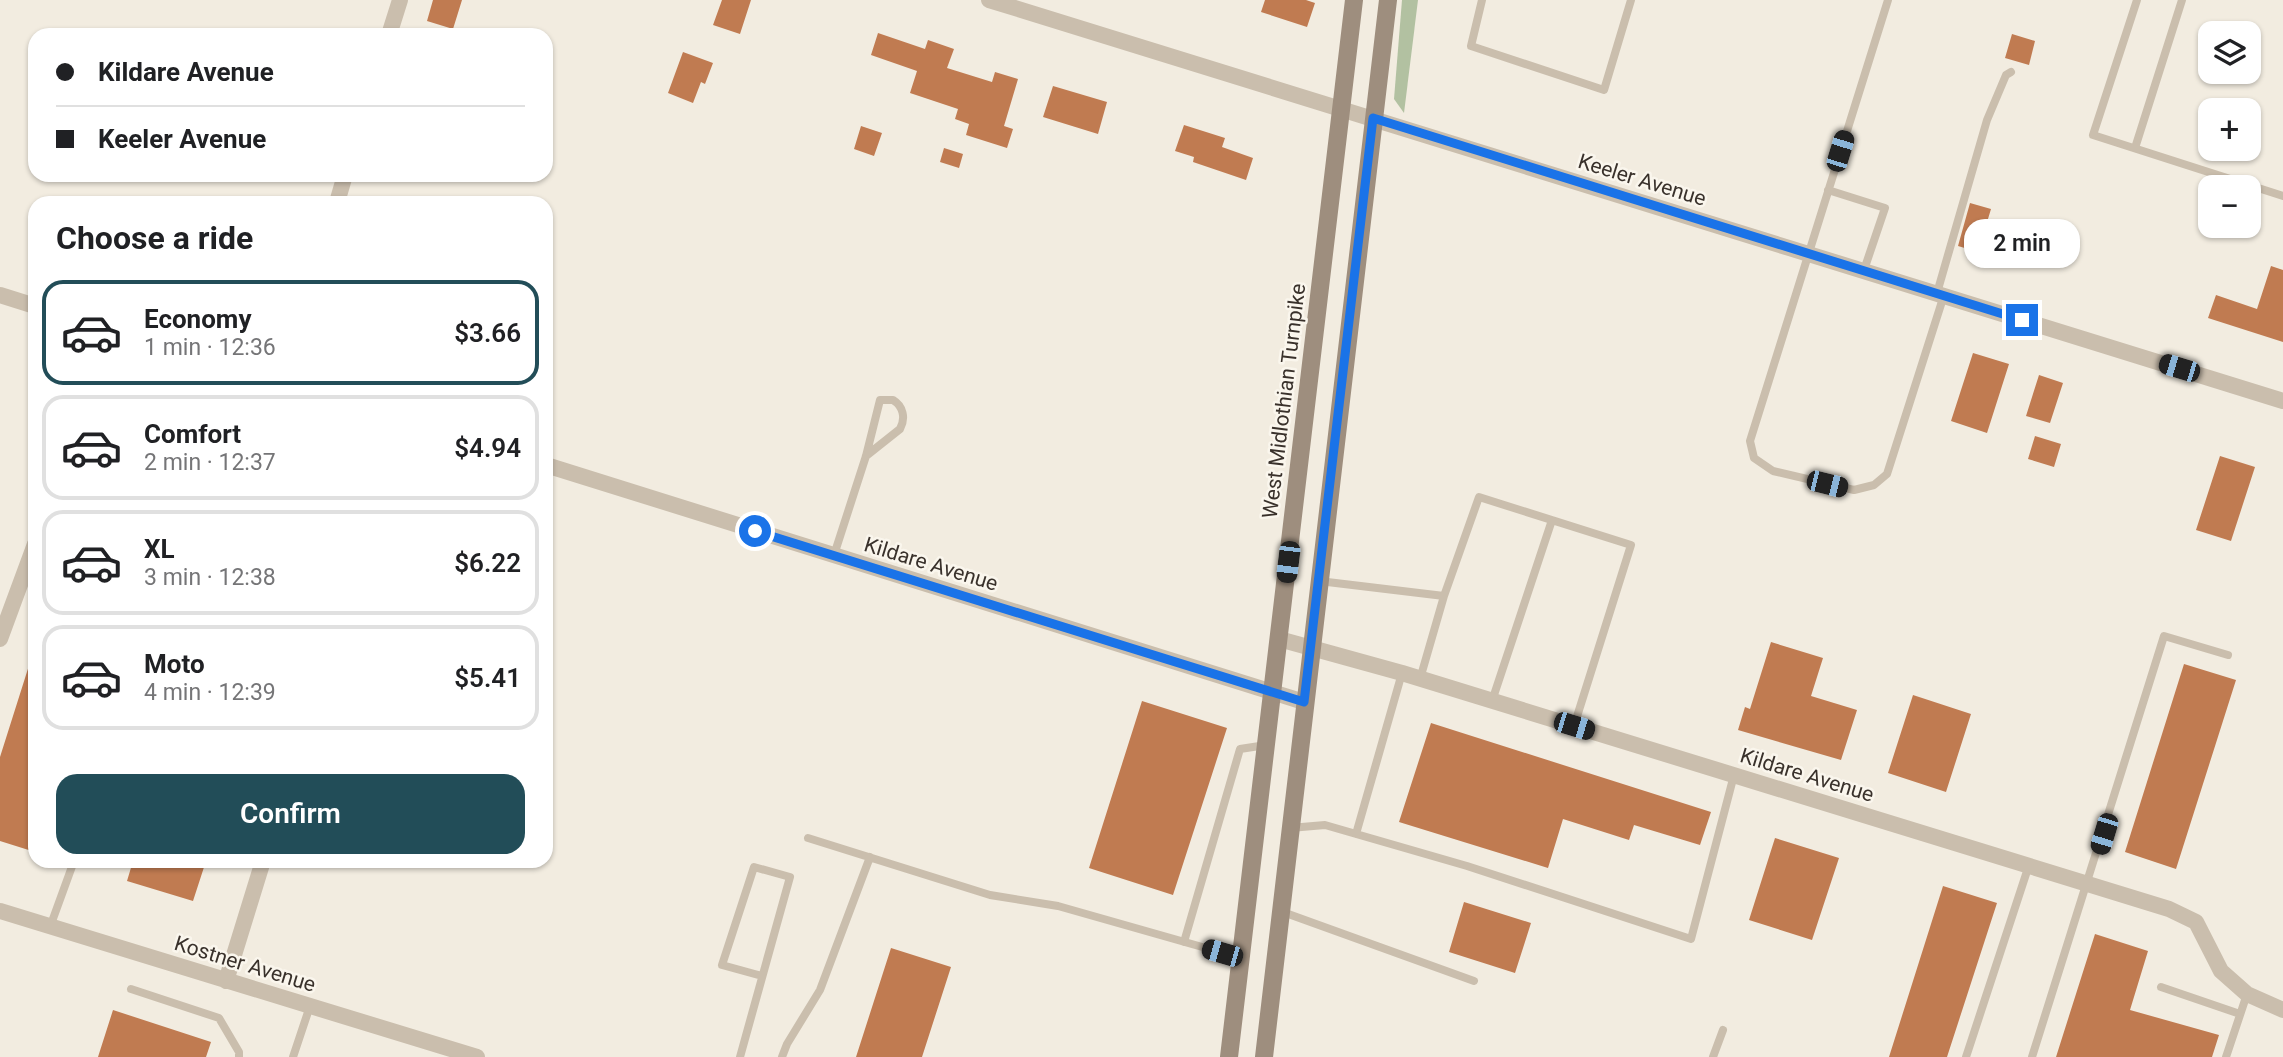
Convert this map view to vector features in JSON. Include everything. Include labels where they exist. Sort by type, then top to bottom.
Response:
[{"type":"main road","name":"West Midlothian Turnpike","points":[[1229,1057],[1354,0]]},
{"type":"main road","points":[[1264,1057],[1388,0]]},
{"type":"street","points":[[391,28],[400,0]]},
{"type":"street","name":"Keeler Avenue","points":[[989,0],[2283,401]]},
{"type":"street","points":[[0,295],[28,304]]},
{"type":"street","name":"Kildare Avenue","points":[[553,467],[1304,702]]},
{"type":"street","points":[[0,639],[28,563]]},
{"type":"street","name":"Kildare Avenue","points":[[1279,639],[1402,673],[2169,909],[2196,922],[2221,971],[2247,994],[2283,1010]]},
{"type":"street","points":[[226,981],[261,868]]},
{"type":"street","name":"Kostner Avenue","points":[[0,911],[477,1057]]},
{"type":"lane","points":[[1482,0],[1471,46],[1604,90],[1631,0]]},
{"type":"lane","points":[[1888,0],[1750,441],[1754,458],[1773,471],[1854,490],[1874,485],[1887,474],[1987,120],[2006,75],[2011,72]]},
{"type":"lane","points":[[2137,0],[2093,135],[2283,196]]},
{"type":"lane","points":[[2135,148],[2182,0]]},
{"type":"lane","points":[[1828,190],[1885,208],[1864,270]]},
{"type":"lane","points":[[834,555],[866,456],[880,400],[893,400],[901,408],[903,424],[866,456]]},
{"type":"lane","points":[[1420,679],[1444,596],[1479,497],[1631,545],[1574,726]]},
{"type":"lane","points":[[1492,701],[1552,520]]},
{"type":"lane","points":[[1319,581],[1444,596]]},
{"type":"lane","points":[[2032,1057],[2164,636],[2228,655]]},
{"type":"lane","points":[[1356,834],[1402,673]]},
{"type":"lane","points":[[1184,942],[1240,749],[1266,745]]},
{"type":"lane","points":[[1290,828],[1325,825],[1467,866],[1690,939],[1734,775]]},
{"type":"lane","points":[[808,838],[990,895],[1058,906],[1241,958]]},
{"type":"lane","points":[[782,1057],[820,990],[870,857]]},
{"type":"lane","points":[[1966,1057],[2029,865]]},
{"type":"lane","points":[[740,1057],[790,877],[754,867],[722,965],[762,976]]},
{"type":"lane","points":[[50,927],[71,868]]},
{"type":"lane","points":[[1280,911],[1474,981]]},
{"type":"lane","points":[[2161,987],[2240,1014]]},
{"type":"lane","points":[[131,989],[219,1017],[239,1052],[239,1057]]},
{"type":"lane","points":[[2226,1057],[2247,994]]},
{"type":"lane","points":[[293,1057],[310,1006]]},
{"type":"lane","points":[[1713,1057],[1724,1030]]},
{"type":"green space","points":[[1402,0],[1418,0],[1404,113],[1394,99]]},
{"type":"building","points":[[433,0],[462,0],[453,28],[427,21]]},
{"type":"building","points":[[722,0],[751,0],[740,34],[713,25]]},
{"type":"building","points":[[1265,0],[1306,0],[1315,3],[1307,27],[1261,12]]},
{"type":"building","points":[[878,33],[925,49],[928,40],[954,49],[947,68],[992,82],[995,72],[1018,79],[1004,126],[1013,129],[1007,148],[966,135],[969,124],[955,119],[958,109],[910,93],[917,71],[871,55]]},
{"type":"building","points":[[2012,34],[2035,41],[2029,65],[2005,58]]},
{"type":"building","points":[[683,52],[713,63],[705,84],[701,82],[693,103],[668,93]]},
{"type":"building","points":[[1053,86],[1107,102],[1098,134],[1043,117]]},
{"type":"building","points":[[1184,125],[1225,138],[1222,147],[1253,158],[1246,180],[1193,162],[1194,157],[1175,151]]},
{"type":"building","points":[[861,126],[882,133],[874,156],[854,149]]},
{"type":"building","points":[[944,148],[963,154],[959,168],[940,162]]},
{"type":"building","points":[[1970,203],[1991,209],[1978,252],[1958,246]]},
{"type":"building","points":[[2271,266],[2283,270],[2283,342],[2208,318],[2216,295],[2257,309]]},
{"type":"building","points":[[1973,353],[2009,364],[1987,433],[1951,421]]},
{"type":"building","points":[[2039,375],[2063,383],[2050,423],[2026,416]]},
{"type":"building","points":[[2035,436],[2061,444],[2054,467],[2028,459]]},
{"type":"building","points":[[2220,456],[2255,467],[2231,541],[2196,530]]},
{"type":"building","points":[[1771,642],[1823,658],[1811,696],[1857,710],[1841,760],[1738,730],[1745,707],[1750,709]]},
{"type":"building","points":[[2184,664],[2236,680],[2176,869],[2125,852]]},
{"type":"building","points":[[28,669],[28,850],[0,841],[0,757]]},
{"type":"building","points":[[1913,695],[1971,714],[1946,792],[1888,773]]},
{"type":"building","points":[[1142,701],[1227,728],[1173,895],[1089,868]]},
{"type":"building","points":[[1431,723],[1711,812],[1700,845],[1634,825],[1629,840],[1563,819],[1548,868],[1399,822]]},
{"type":"building","points":[[1775,838],[1839,858],[1812,940],[1749,920]]},
{"type":"building","points":[[131,868],[204,868],[193,901],[127,881]]},
{"type":"building","points":[[1943,886],[1997,903],[1947,1057],[1889,1057]]},
{"type":"building","points":[[1464,902],[1531,923],[1515,973],[1449,952]]},
{"type":"building","points":[[2095,934],[2148,951],[2130,1010],[2219,1035],[2212,1057],[2056,1057]]},
{"type":"building","points":[[891,948],[951,967],[922,1057],[856,1057]]},
{"type":"building","points":[[113,1010],[211,1042],[206,1057],[98,1057]]},
{"type":"route","points":[[755,531],[1304,702],[1373,118],[2022,320]]}]
